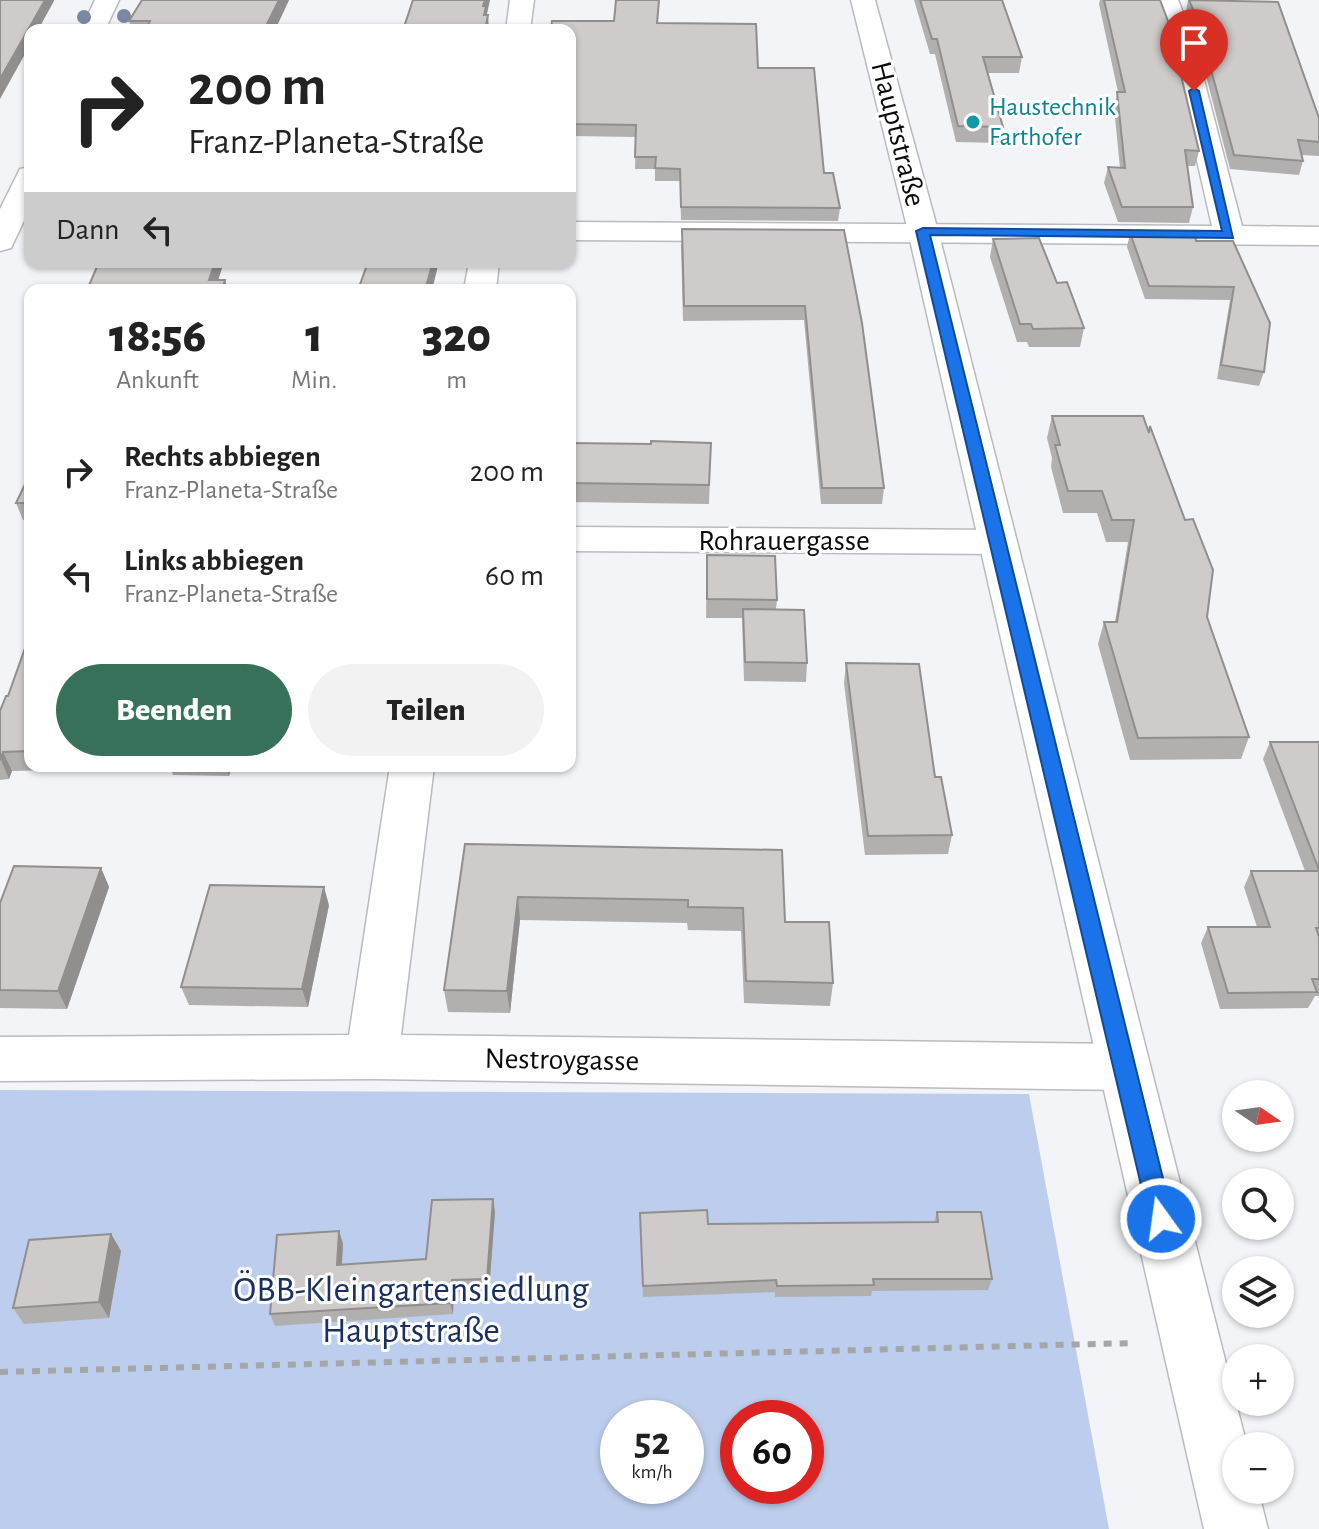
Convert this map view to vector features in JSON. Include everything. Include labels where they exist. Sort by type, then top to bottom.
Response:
[{"type":"street","points":[[96,24],[107,0]]},
{"type":"street","points":[[519,24],[522,0]]},
{"type":"street","name":"Hauptstraße","points":[[863,0],[923,231],[1236,1529]]},
{"type":"street","points":[[1166,0],[1180,34],[1229,235]]},
{"type":"street","points":[[9,234],[24,192]]},
{"type":"street","points":[[576,231],[1319,236]]},
{"type":"street","name":"Rohrauergasse","points":[[576,539],[997,542]]},
{"type":"street","points":[[372,1057],[411,772]]},
{"type":"street","name":"Nestroygasse","points":[[0,1059],[372,1057],[1124,1067]]},
{"type":"path","points":[[0,1372],[1190,1342]]},
{"type":"green space","name":"ÖBB-Kleingartensiedlung Hauptstraße","points":[[0,1090],[1029,1094],[1109,1529],[0,1529]]},
{"type":"building","points":[[0,0],[45,0],[31,24],[24,24],[24,37],[0,79]]},
{"type":"building","points":[[142,0],[279,0],[267,24],[148,24],[150,21],[129,21]]},
{"type":"building","points":[[413,0],[485,0],[486,24],[405,24]]},
{"type":"building","points":[[616,0],[659,0],[657,23],[756,24],[758,68],[814,68],[824,173],[833,173],[840,208],[681,207],[680,169],[655,168],[656,157],[635,157],[636,125],[576,124],[576,24],[552,24],[552,21],[614,21]]},
{"type":"building","points":[[920,0],[1002,0],[1022,57],[983,57],[1003,127],[958,126],[937,39],[932,39]]},
{"type":"building","points":[[1104,0],[1160,0],[1168,21],[1199,151],[1185,150],[1193,207],[1122,207],[1108,167],[1125,168],[1117,92],[1125,92]]},
{"type":"building","points":[[1189,0],[1278,2],[1319,118],[1319,142],[1298,140],[1303,161],[1234,155],[1198,21]]},
{"type":"building","points":[[682,229],[844,230],[862,323],[884,488],[822,488],[805,306],[684,306]]},
{"type":"building","points":[[1130,233],[1195,234],[1196,241],[1233,241],[1270,323],[1264,372],[1221,365],[1234,287],[1149,286]]},
{"type":"building","points":[[1039,238],[1057,283],[1067,282],[1084,328],[1033,329],[1031,324],[1020,324],[993,239]]},
{"type":"building","points":[[96,268],[213,268],[209,280],[225,280],[224,284],[90,284]]},
{"type":"building","points":[[366,268],[431,268],[427,284],[360,284]]},
{"type":"building","points":[[1052,416],[1143,416],[1149,433],[1150,426],[1185,520],[1193,519],[1213,570],[1207,617],[1249,737],[1138,738],[1104,622],[1117,622],[1134,520],[1112,520],[1102,491],[1068,491],[1055,445],[1060,445]]},
{"type":"building","points":[[651,441],[711,443],[709,485],[576,483],[576,443],[651,444]]},
{"type":"building","points":[[24,486],[24,503],[16,503]]},
{"type":"building","points":[[707,555],[775,556],[777,600],[707,599]]},
{"type":"building","points":[[743,609],[804,610],[807,663],[745,662]]},
{"type":"building","points":[[24,651],[24,751],[3,752],[0,760],[0,711]]},
{"type":"building","points":[[846,663],[919,664],[935,777],[941,777],[952,835],[868,836]]},
{"type":"building","points":[[1270,742],[1319,742],[1319,870]]},
{"type":"building","points":[[465,844],[782,850],[785,922],[829,922],[833,983],[746,981],[743,908],[688,907],[688,900],[518,897],[507,991],[444,990]]},
{"type":"building","points":[[14,866],[101,868],[58,991],[0,990],[0,903]]},
{"type":"building","points":[[1251,871],[1319,871],[1319,928],[1316,928],[1319,937],[1319,979],[1312,979],[1317,992],[1228,993],[1208,927],[1270,927]]},
{"type":"building","points":[[210,885],[324,887],[302,989],[181,987]]},
{"type":"building","points":[[493,1199],[487,1279],[452,1280],[450,1303],[270,1314],[277,1235],[339,1231],[337,1265],[426,1259],[432,1200]]},
{"type":"building","points":[[707,1210],[708,1224],[938,1222],[937,1212],[981,1212],[992,1279],[873,1279],[874,1285],[777,1286],[776,1280],[643,1286],[640,1213]]},
{"type":"building","points":[[111,1234],[99,1302],[13,1308],[29,1240]]},
{"type":"place","name":"Haustechnik Farthofer","points":[[973,122]]},
{"type":"route","points":[[1161,1219],[923,231],[1229,235],[1194,91]]}]
